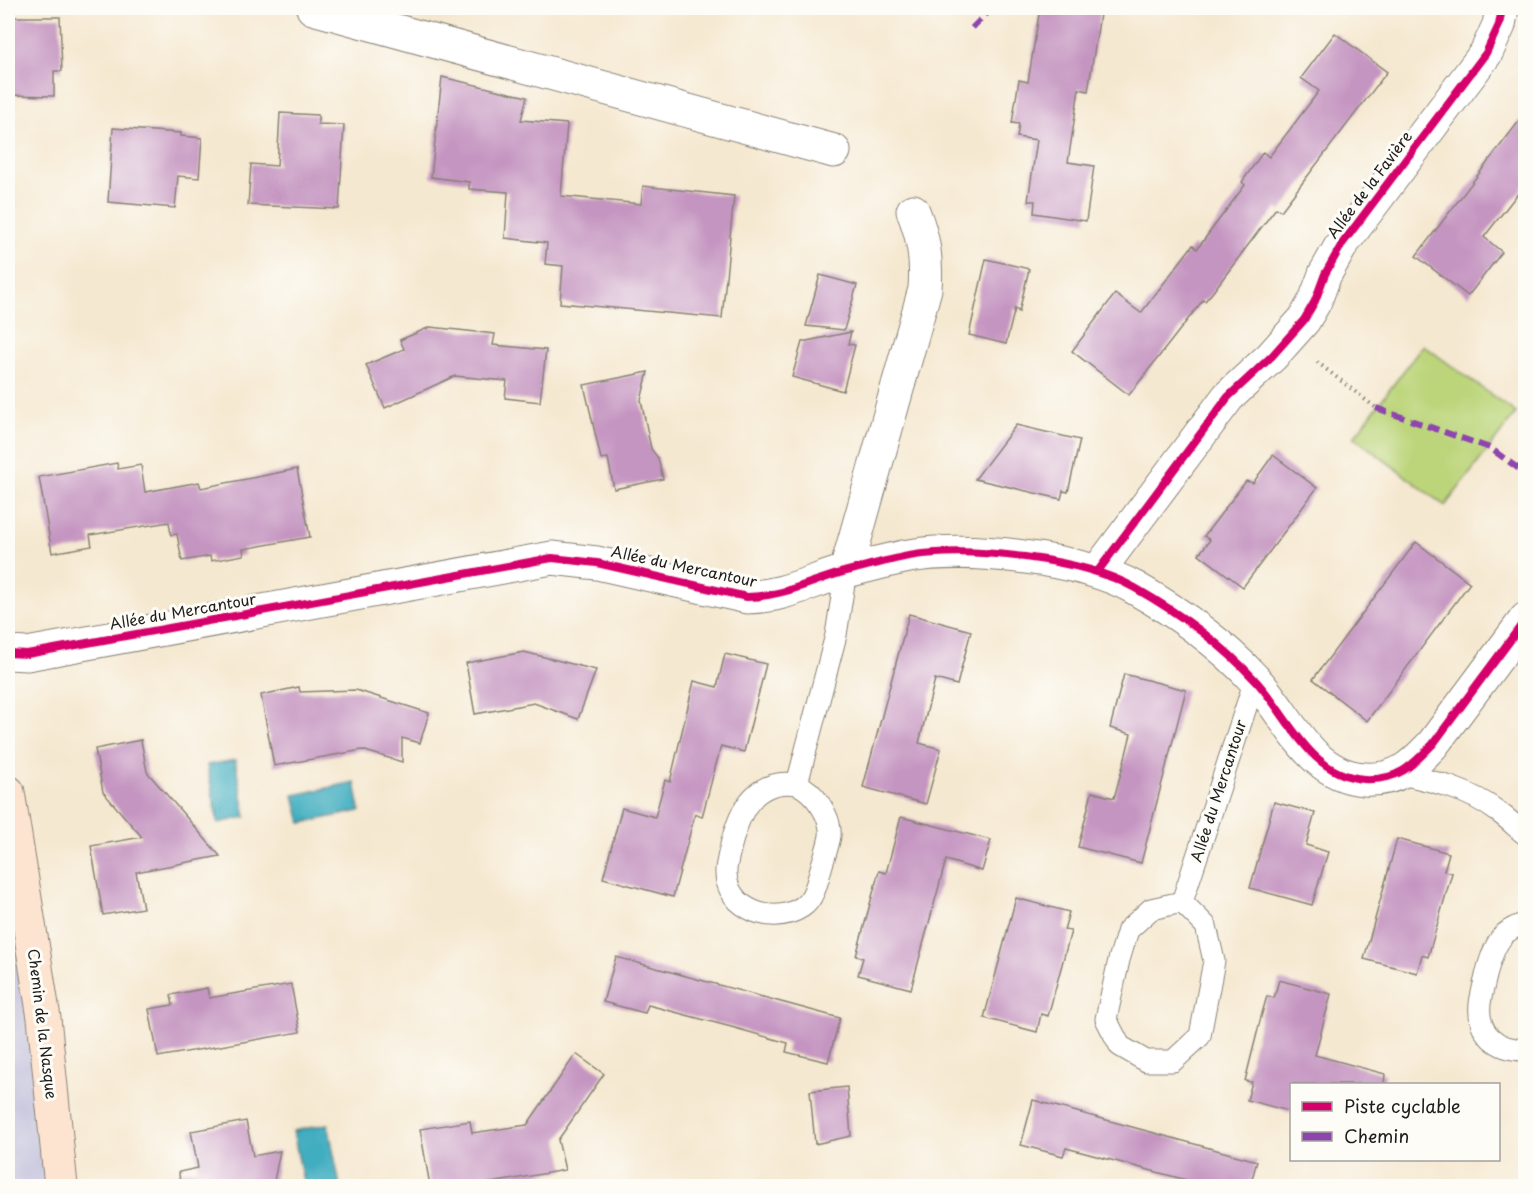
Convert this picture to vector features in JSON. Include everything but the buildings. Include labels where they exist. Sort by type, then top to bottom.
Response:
[{"type":"street","points":[[313,8],[834,151]]},
{"type":"street","name":"Allée de la Favière","points":[[1098,571],[1228,397],[1287,340],[1315,301],[1325,274],[1342,244],[1486,52],[1499,25],[1502,8]]},
{"type":"street","points":[[846,571],[925,289],[927,262],[922,232],[913,211]]},
{"type":"street","name":"Allée du Mercantour","points":[[8,653],[27,654],[552,558],[597,562],[747,597],[767,597],[846,571],[910,556],[950,553],[1048,561],[1098,571],[1134,587],[1170,610],[1232,658],[1255,680],[1295,734],[1324,765],[1340,774],[1355,778],[1382,779],[1401,774]]},
{"type":"street","points":[[1401,774],[1433,744],[1526,619]]},
{"type":"street","name":"Chemin de la Nasque","points":[[8,792],[44,1018],[61,1186]]},
{"type":"lane","points":[[797,784],[836,635],[846,571]]},
{"type":"lane","name":"Allée du Mercantour","points":[[1182,902],[1255,680]]},
{"type":"lane","name":"Allée du Mercantour","points":[[1401,774],[1457,789],[1496,809],[1526,835]]},
{"type":"lane","points":[[783,782],[797,784],[804,787],[819,804],[829,826],[830,835],[816,887],[803,907],[792,912],[777,915],[753,912],[742,907],[733,895],[727,880],[726,866],[742,810],[754,796],[770,786],[783,782]]},
{"type":"lane","points":[[1182,902],[1206,926],[1214,961],[1200,1036],[1173,1060],[1146,1061],[1120,1046],[1106,1019],[1119,960],[1128,930],[1151,909],[1182,902]]},
{"type":"lane","points":[[1526,923],[1502,937],[1494,950],[1480,1003],[1480,1014],[1484,1027],[1492,1041],[1501,1047],[1526,1050]]},
{"type":"path","points":[[1287,340],[1376,408]]},
{"type":"shaded area","points":[[8,874],[61,1186],[8,1186]]},
{"type":"green space","points":[[1423,345],[1516,413],[1445,506],[1354,437]]},
{"type":"water","points":[[235,760],[246,817],[218,823],[207,765]]},
{"type":"water","points":[[355,782],[360,811],[301,823],[294,795]]},
{"type":"water","points":[[328,1124],[340,1186],[304,1186],[293,1131]]},
{"type":"marked path","points":[[972,28],[992,8]]},
{"type":"marked path","points":[[1376,408],[1490,448],[1526,474]]},
{"type":"cycle path","points":[[1098,571],[1228,397],[1272,356],[1304,320],[1342,244],[1486,53],[1499,25],[1502,8]]},
{"type":"cycle path","points":[[8,653],[27,654],[552,558],[597,563],[747,597],[785,591],[847,571],[909,556],[934,553],[993,554],[1025,557],[1086,569],[1135,588],[1167,607],[1227,653],[1254,679],[1301,741],[1328,767],[1345,775],[1376,779],[1403,771],[1433,744],[1526,619]]}]
